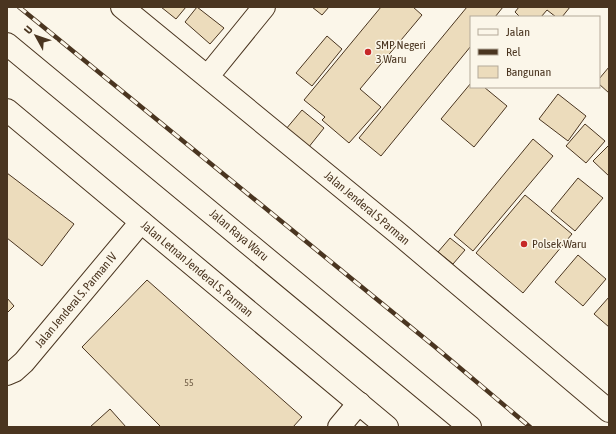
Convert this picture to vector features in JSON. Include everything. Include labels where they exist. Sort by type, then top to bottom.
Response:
[{"type":"main road","name":"Jalan Jenderal S Parman","points":[[122,7],[208,76],[609,411]]},
{"type":"main road","points":[[208,76],[264,7]]},
{"type":"main road","name":"Jalan Raya Waru","points":[[7,44],[470,427]]},
{"type":"main road","name":"Jalan Letnan Jenderal S. Parman","points":[[7,110],[387,427]]},
{"type":"main road","name":"Jalan Jenderal S. Parman IV","points":[[7,374],[14,372],[24,362],[141,222]]},
{"type":"main road","points":[[339,427],[359,403]]},
{"type":"building","points":[[161,7],[186,7],[176,19]]},
{"type":"building","points":[[197,7],[224,28],[210,44],[185,22]]},
{"type":"building","points":[[312,7],[329,7],[322,15]]},
{"type":"building","name":"SMP Negeri 3 Waru","points":[[381,7],[413,7],[422,15],[360,89],[381,107],[349,143],[322,120],[325,117],[304,100]]},
{"type":"building","points":[[467,7],[503,7],[496,16],[470,16],[470,47],[381,156],[359,138]]},
{"type":"building","points":[[519,7],[570,7],[563,16],[555,16],[547,10],[542,16],[519,16],[515,12]]},
{"type":"building","points":[[327,36],[342,49],[312,86],[296,73]]},
{"type":"building","points":[[609,67],[609,93],[600,85],[600,78]]},
{"type":"building","points":[[470,84],[470,88],[485,88],[507,106],[474,147],[441,119]]},
{"type":"building","points":[[558,94],[586,116],[568,141],[539,119]]},
{"type":"building","points":[[302,110],[324,128],[308,148],[286,129]]},
{"type":"building","points":[[585,124],[605,141],[586,163],[566,146]]},
{"type":"building","points":[[533,139],[553,156],[473,251],[454,235]]},
{"type":"building","points":[[609,145],[609,176],[593,161]]},
{"type":"building","points":[[7,173],[74,224],[42,266],[7,238]]},
{"type":"building","points":[[578,178],[603,198],[575,231],[551,211]]},
{"type":"building","name":"Polsek Waru","points":[[525,195],[572,234],[523,293],[476,253]]},
{"type":"building","points":[[450,238],[465,250],[453,264],[438,252]]},
{"type":"building","points":[[578,255],[606,279],[583,306],[555,282]]},
{"type":"building","points":[[147,280],[302,417],[293,427],[161,427],[82,347]]},
{"type":"building","points":[[609,297],[609,327],[594,314]]},
{"type":"building","points":[[7,298],[14,306],[7,313]]},
{"type":"building","points":[[110,409],[126,427],[90,427]]},
{"type":"railway","points":[[19,7],[434,346],[530,427]]},
{"type":"place","name":"SMP Negeri 3 Waru","points":[[368,52]]},
{"type":"place","name":"Polsek Waru","points":[[524,244]]}]
